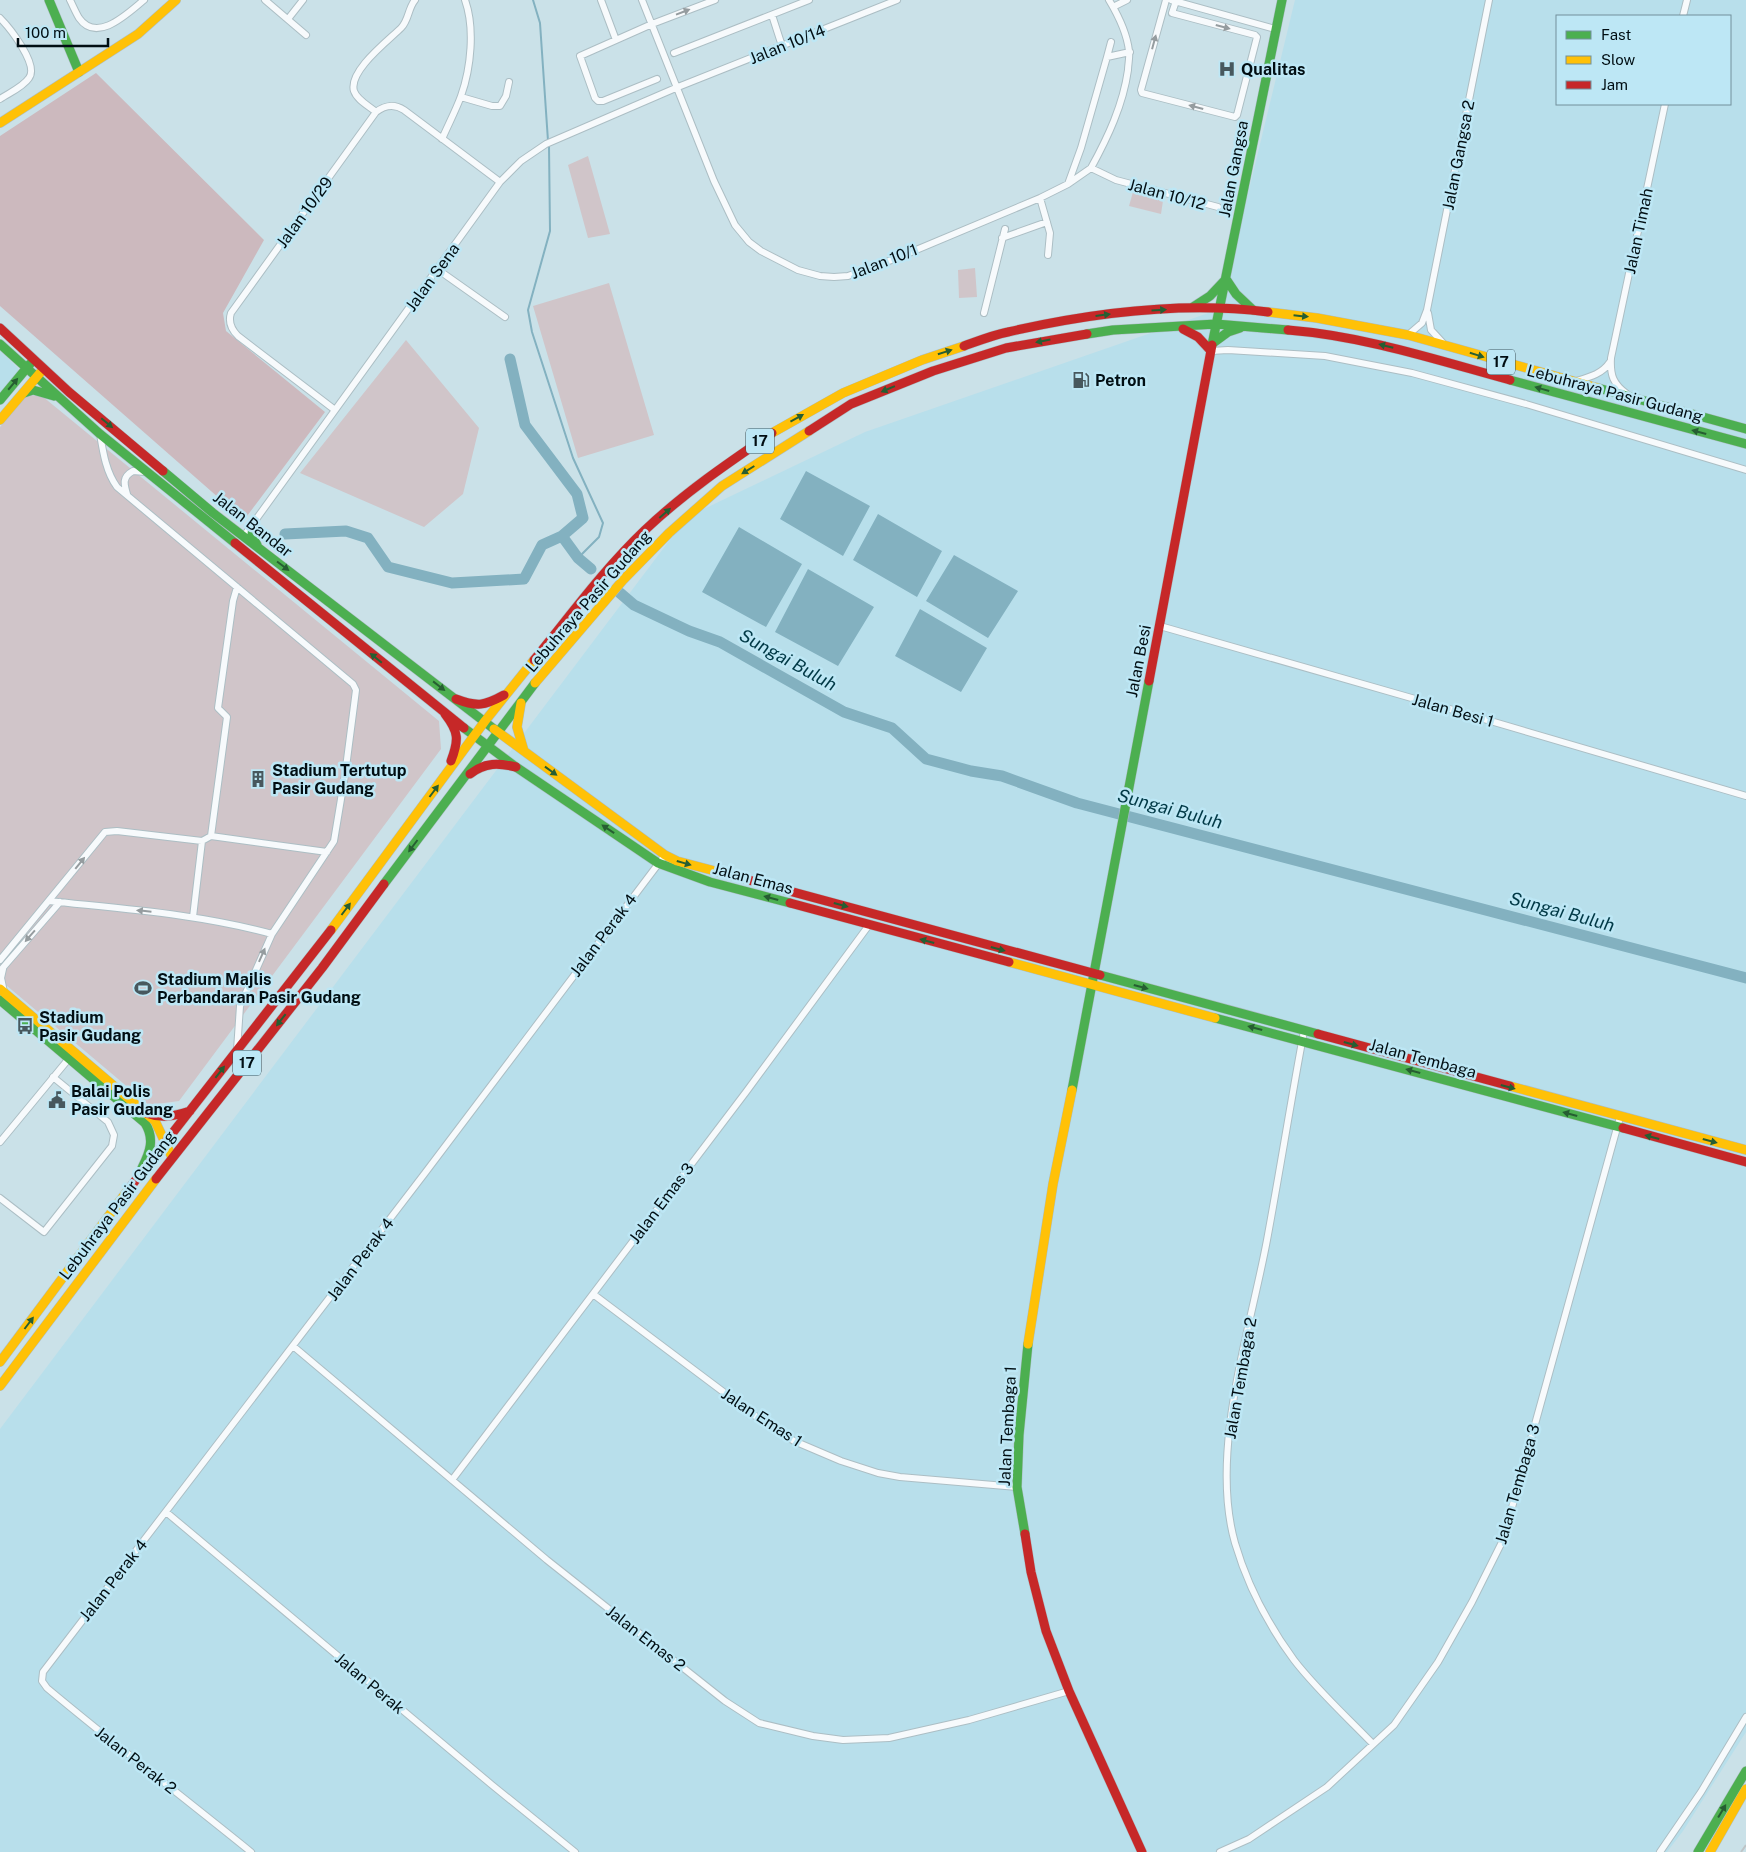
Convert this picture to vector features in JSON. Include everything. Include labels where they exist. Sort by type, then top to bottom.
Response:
[{"type":"main road","points":[[49,0],[79,72]]},
{"type":"main road","points":[[0,123],[138,34],[176,0]]},
{"type":"main road","name":"Jalan Gangsa","points":[[1212,347],[1282,0]]},
{"type":"main road","points":[[1190,308],[1210,296],[1226,278],[1236,294],[1253,310]]},
{"type":"main road","name":"Lebuhraya Pasir Gudang","points":[[0,1362],[138,1177],[323,940],[485,721],[610,566],[646,529],[715,472],[793,421],[843,393],[922,360],[1006,332],[1112,314],[1190,308],[1253,310],[1342,322],[1408,335],[1746,429]]},
{"type":"main road","name":"Lebuhraya Pasir Gudang","points":[[0,1386],[172,1156],[322,968],[522,699],[623,580],[687,517],[722,486],[851,404],[933,371],[1006,348],[1113,330],[1216,324],[1316,332],[1370,342],[1746,444]]},
{"type":"main road","points":[[1178,327],[1192,332],[1212,347],[1228,332],[1246,326]]},
{"type":"main road","name":"Jalan Bandar","points":[[0,328],[44,369],[213,513],[498,732]]},
{"type":"main road","name":"Jalan Bandar","points":[[0,344],[100,434],[445,714]]},
{"type":"main road","name":"Jalan Besi","points":[[1092,986],[1212,347]]},
{"type":"main road","points":[[0,400],[34,360]]},
{"type":"main road","points":[[0,420],[44,369]]},
{"type":"main road","points":[[23,393],[33,390],[57,396]]},
{"type":"main road","points":[[253,524],[252,535],[261,550]]},
{"type":"main road","points":[[218,530],[236,539],[244,536],[244,545],[254,559]]},
{"type":"main road","points":[[456,699],[471,705],[483,705],[510,692]]},
{"type":"main road","points":[[522,699],[517,727],[524,751]]},
{"type":"main road","points":[[445,714],[453,723],[458,736],[456,751],[446,774]]},
{"type":"main road","name":"Jalan Emas","points":[[445,714],[516,767],[658,863],[710,882],[1092,986]]},
{"type":"main road","name":"Jalan Emas","points":[[498,732],[665,855],[677,861],[1094,974]]},
{"type":"main road","points":[[461,781],[477,768],[488,764],[498,763],[516,767]]},
{"type":"main road","name":"Jalan Tembaga","points":[[1094,974],[1617,1127],[1746,1162]]},
{"type":"main road","name":"Jalan Tembaga","points":[[1092,986],[1303,1036],[1746,1150]]},
{"type":"main road","name":"Jalan Tembaga 1","points":[[1092,986],[1035,1287],[1022,1390],[1017,1486],[1031,1572],[1044,1622],[1068,1691],[1142,1852]]},
{"type":"main road","points":[[1,993],[72,1055],[145,1123],[150,1130],[152,1141],[150,1151],[138,1177]]},
{"type":"main road","points":[[72,1055],[154,1121],[172,1156]]},
{"type":"main road","points":[[146,1113],[167,1119],[190,1111]]},
{"type":"main road","points":[[92,1240],[98,1241],[103,1249]]},
{"type":"main road","points":[[1698,1852],[1746,1771]]},
{"type":"main road","points":[[1710,1852],[1746,1789]]},
{"type":"street","points":[[70,0],[81,20],[90,27],[99,29],[122,18],[144,0]]},
{"type":"street","points":[[265,0],[306,35]]},
{"type":"street","points":[[288,19],[304,0]]},
{"type":"street","points":[[415,0],[403,26],[367,62],[356,76],[354,92],[376,112],[387,107],[398,106],[500,182]]},
{"type":"street","points":[[442,139],[461,97],[467,75],[471,28],[465,0]]},
{"type":"street","points":[[601,0],[616,40]]},
{"type":"street","name":"Jalan 10/1","points":[[642,0],[714,181],[735,225],[749,242],[762,251],[807,273],[834,277],[848,276],[897,258],[1040,198],[1068,184],[1091,168],[1104,144],[1119,107],[1126,80],[1130,52],[1121,23],[1109,0]]},
{"type":"street","points":[[657,80],[603,101],[596,100],[580,56],[652,24],[715,0]]},
{"type":"street","points":[[674,52],[809,0]]},
{"type":"street","name":"Jalan 10/14","points":[[678,88],[897,0]]},
{"type":"street","points":[[1114,7],[1127,0]]},
{"type":"street","points":[[1163,11],[1256,36],[1236,116],[1142,93],[1141,90],[1166,0]]},
{"type":"street","name":"Jalan Gangsa 2","points":[[1445,345],[1431,330],[1428,323],[1428,310],[1489,0]]},
{"type":"street","points":[[1683,15],[1687,0]]},
{"type":"street","points":[[1172,13],[1174,1],[1275,29]]},
{"type":"street","points":[[772,15],[782,46]]},
{"type":"street","points":[[0,18],[32,64],[32,71],[26,81],[0,99]]},
{"type":"street","points":[[1068,184],[1081,148],[1111,42]]},
{"type":"street","points":[[1108,57],[1130,52]]},
{"type":"street","points":[[461,97],[492,106],[500,106],[503,104],[509,82]]},
{"type":"street","name":"Jalan Sena","points":[[244,536],[500,182],[521,161],[546,144],[678,88]]},
{"type":"street","name":"Jalan Timah","points":[[1634,399],[1622,391],[1612,378],[1610,372],[1665,105]]},
{"type":"street","name":"Jalan 10/29","points":[[335,410],[238,336],[231,328],[229,319],[231,313],[376,112]]},
{"type":"street","name":"Jalan 10/12","points":[[1091,168],[1116,180],[1218,207]]},
{"type":"street","points":[[1040,198],[1050,241],[1048,254]]},
{"type":"street","points":[[1002,238],[1047,222]]},
{"type":"street","points":[[984,313],[1005,229]]},
{"type":"street","points":[[437,269],[505,316]]},
{"type":"street","name":"Jalan Gangsa 2","points":[[1408,335],[1422,323],[1428,310]]},
{"type":"street","points":[[1212,347],[1228,350],[1325,356],[1412,373],[1526,404],[1746,470]]},
{"type":"street","points":[[1572,382],[1598,374],[1605,369],[1612,358]]},
{"type":"street","points":[[100,434],[102,449],[111,478],[117,487],[353,684],[356,690],[334,841],[272,934],[240,1006],[237,1051]]},
{"type":"street","points":[[127,496],[124,484],[127,475],[136,470],[149,473]]},
{"type":"street","points":[[211,836],[227,717],[218,708],[233,600],[237,587]]},
{"type":"street","name":"Jalan Besi 1","points":[[1160,626],[1746,796]]},
{"type":"street","points":[[2,957],[105,832],[117,831],[202,841],[211,836],[327,852]]},
{"type":"street","points":[[193,917],[202,841]]},
{"type":"street","name":"Jalan Perak 4","points":[[51,1660],[166,1512],[665,855]]},
{"type":"street","points":[[49,901],[193,917],[272,934]]},
{"type":"street","points":[[1,993],[2,969],[60,902]]},
{"type":"street","name":"Jalan Emas 3","points":[[452,1480],[869,925]]},
{"type":"street","name":"Jalan Tembaga 2","points":[[1303,1036],[1267,1240],[1233,1403],[1227,1472],[1229,1504],[1235,1542],[1246,1574],[1261,1606],[1282,1642],[1315,1683],[1373,1744]]},
{"type":"street","points":[[0,1142],[72,1055]]},
{"type":"street","points":[[0,1198],[44,1232],[112,1146],[114,1135],[108,1122],[53,1077]]},
{"type":"street","name":"Jalan Tembaga 3","points":[[1220,1852],[1249,1839],[1327,1787],[1394,1725],[1438,1662],[1472,1602],[1502,1540],[1620,1117]]},
{"type":"street","name":"Jalan Emas 1","points":[[593,1294],[762,1421],[794,1441],[840,1461],[878,1473],[900,1477],[1017,1486]]},
{"type":"street","name":"Jalan Emas 2","points":[[292,1346],[547,1560],[725,1701],[759,1723],[803,1734],[836,1739],[889,1738],[969,1720],[1068,1691]]},
{"type":"street","name":"Jalan Perak","points":[[166,1512],[492,1785],[575,1852]]},
{"type":"street","name":"Jalan Perak 2","points":[[51,1660],[42,1672],[42,1681],[47,1688],[251,1852]]},
{"type":"street","points":[[1660,1852],[1702,1792],[1746,1716]]},
{"type":"shaded area","points":[[1295,0],[1746,0],[1746,1732],[1683,1831],[1667,1852],[0,1852],[0,1429],[687,517],[865,432],[1220,309]]},
{"type":"shaded area","points":[[96,73],[264,240],[223,313],[226,331],[325,412],[244,520],[0,306],[0,136]]},
{"type":"shaded area","points":[[588,156],[610,234],[588,238],[568,165]]},
{"type":"shaded area","points":[[1135,185],[1164,194],[1161,214],[1129,206]]},
{"type":"shaded area","points":[[975,268],[977,297],[959,298],[958,270]]},
{"type":"shaded area","points":[[609,283],[654,435],[578,458],[533,306]]},
{"type":"shaded area","points":[[406,340],[479,428],[463,494],[424,527],[300,473]]},
{"type":"shaded area","points":[[0,351],[18,368],[19,372],[0,398]]},
{"type":"shaded area","points":[[27,395],[42,396],[439,721],[441,749],[179,1101],[149,1105],[73,1041],[69,1041],[69,1038],[0,980],[0,427]]},
{"type":"shaded area","points":[[806,471],[870,506],[843,556],[780,519]]},
{"type":"shaded area","points":[[878,514],[942,551],[917,597],[853,560]]},
{"type":"shaded area","points":[[739,527],[802,564],[766,627],[702,592]]},
{"type":"shaded area","points":[[954,555],[1018,591],[988,638],[926,601]]},
{"type":"shaded area","points":[[808,569],[874,607],[838,666],[775,632]]},
{"type":"shaded area","points":[[920,609],[987,648],[961,692],[895,656]]},
{"type":"waterway","points":[[533,0],[540,23],[548,141]]},
{"type":"waterway","points":[[549,146],[550,231],[528,310],[532,332],[573,458],[603,523],[599,537],[578,558]]},
{"type":"waterway","points":[[510,359],[525,425],[577,494],[583,518],[562,536]]},
{"type":"waterway","name":"Sungai Buluh","points":[[285,534],[346,531],[368,538],[388,567],[452,583],[524,579],[542,545],[562,536],[578,558],[591,569]]},
{"type":"waterway","name":"Sungai Buluh","points":[[620,593],[634,605],[689,631],[720,642],[844,712],[892,728],[926,759],[971,771],[1002,776],[1077,803],[1746,978]]},
{"type":"railway","points":[[1741,1852],[1746,1845]]},
{"type":"traffic: fast","points":[[49,0],[79,72]]},
{"type":"traffic: fast","points":[[1212,345],[1282,0]]},
{"type":"traffic: fast","points":[[1193,307],[1210,296],[1226,279],[1236,294],[1253,310]]},
{"type":"traffic: fast","points":[[1087,334],[1113,330],[1216,324],[1288,330]]},
{"type":"traffic: fast","points":[[1213,343],[1228,332],[1240,328]]},
{"type":"traffic: fast","points":[[0,344],[100,434],[235,543]]},
{"type":"traffic: fast","points":[[0,400],[30,364]]},
{"type":"traffic: fast","points":[[1510,380],[1746,444]]},
{"type":"traffic: fast","points":[[1598,388],[1746,429]]},
{"type":"traffic: fast","points":[[24,393],[33,390],[54,396]]},
{"type":"traffic: fast","points":[[163,471],[213,513],[494,729]]},
{"type":"traffic: fast","points":[[253,524],[252,535],[257,545]]},
{"type":"traffic: fast","points":[[1072,1090],[1149,681]]},
{"type":"traffic: fast","points":[[384,884],[535,683]]},
{"type":"traffic: fast","points":[[464,728],[516,767],[658,863],[710,882],[790,903]]},
{"type":"traffic: fast","points":[[1100,975],[1318,1034]]},
{"type":"traffic: fast","points":[[0,1000],[145,1123],[151,1140],[142,1168]]},
{"type":"traffic: fast","points":[[1215,1018],[1623,1128]]},
{"type":"traffic: fast","points":[[1025,1534],[1017,1487],[1019,1435],[1028,1344]]},
{"type":"traffic: fast","points":[[1698,1852],[1746,1771]]},
{"type":"traffic: slow","points":[[0,123],[138,34],[176,0]]},
{"type":"traffic: slow","points":[[1268,312],[1317,318],[1408,335],[1598,388]]},
{"type":"traffic: slow","points":[[772,433],[843,393],[922,360],[964,346]]},
{"type":"traffic: slow","points":[[0,420],[40,373]]},
{"type":"traffic: slow","points":[[535,683],[623,580],[669,533],[722,486],[809,431]]},
{"type":"traffic: slow","points":[[331,930],[485,721],[534,660]]},
{"type":"traffic: slow","points":[[521,703],[517,727],[524,751]]},
{"type":"traffic: slow","points":[[494,729],[665,855],[677,861],[734,876]]},
{"type":"traffic: slow","points":[[1009,962],[1215,1018]]},
{"type":"traffic: slow","points":[[0,989],[155,1121],[172,1157]]},
{"type":"traffic: slow","points":[[1510,1086],[1746,1150]]},
{"type":"traffic: slow","points":[[1028,1344],[1053,1184],[1072,1090]]},
{"type":"traffic: slow","points":[[0,1386],[156,1179]]},
{"type":"traffic: slow","points":[[0,1362],[128,1190]]},
{"type":"traffic: slow","points":[[1710,1852],[1746,1789]]},
{"type":"traffic: jam","points":[[964,346],[1002,333],[1104,314],[1170,308],[1236,309],[1268,312]]},
{"type":"traffic: jam","points":[[0,328],[69,392],[163,471]]},
{"type":"traffic: jam","points":[[1183,329],[1198,337],[1211,351]]},
{"type":"traffic: jam","points":[[1288,330],[1372,343],[1510,380]]},
{"type":"traffic: jam","points":[[809,431],[851,404],[933,371],[1006,348],[1087,334]]},
{"type":"traffic: jam","points":[[1149,681],[1212,345]]},
{"type":"traffic: jam","points":[[534,660],[601,577],[645,530],[691,491],[772,433]]},
{"type":"traffic: jam","points":[[235,543],[464,728]]},
{"type":"traffic: jam","points":[[456,699],[480,704],[504,695]]},
{"type":"traffic: jam","points":[[445,714],[453,726],[456,736],[451,761]]},
{"type":"traffic: jam","points":[[470,774],[481,767],[492,764],[516,767]]},
{"type":"traffic: jam","points":[[734,876],[1100,975]]},
{"type":"traffic: jam","points":[[156,1179],[322,968],[384,884]]},
{"type":"traffic: jam","points":[[790,903],[1009,962]]},
{"type":"traffic: jam","points":[[128,1190],[331,930]]},
{"type":"traffic: jam","points":[[1318,1034],[1510,1086]]},
{"type":"traffic: jam","points":[[146,1113],[168,1116],[190,1111]]},
{"type":"traffic: jam","points":[[1623,1128],[1746,1162]]},
{"type":"traffic: jam","points":[[1025,1534],[1031,1572],[1046,1631],[1069,1691],[1142,1852]]},
{"type":"place","name":"Qualitas","points":[[1227,69]]},
{"type":"place","name":"Petron","points":[[1081,380]]},
{"type":"place","name":"Stadium Tertutup Pasir Gudang","points":[[258,779]]},
{"type":"place","name":"Stadium Majlis Perbandaran Pasir Gudang","points":[[143,988]]},
{"type":"place","name":"Stadium Pasir Gudang","points":[[25,1026]]},
{"type":"place","name":"Balai Polis Pasir Gudang","points":[[57,1100]]}]
